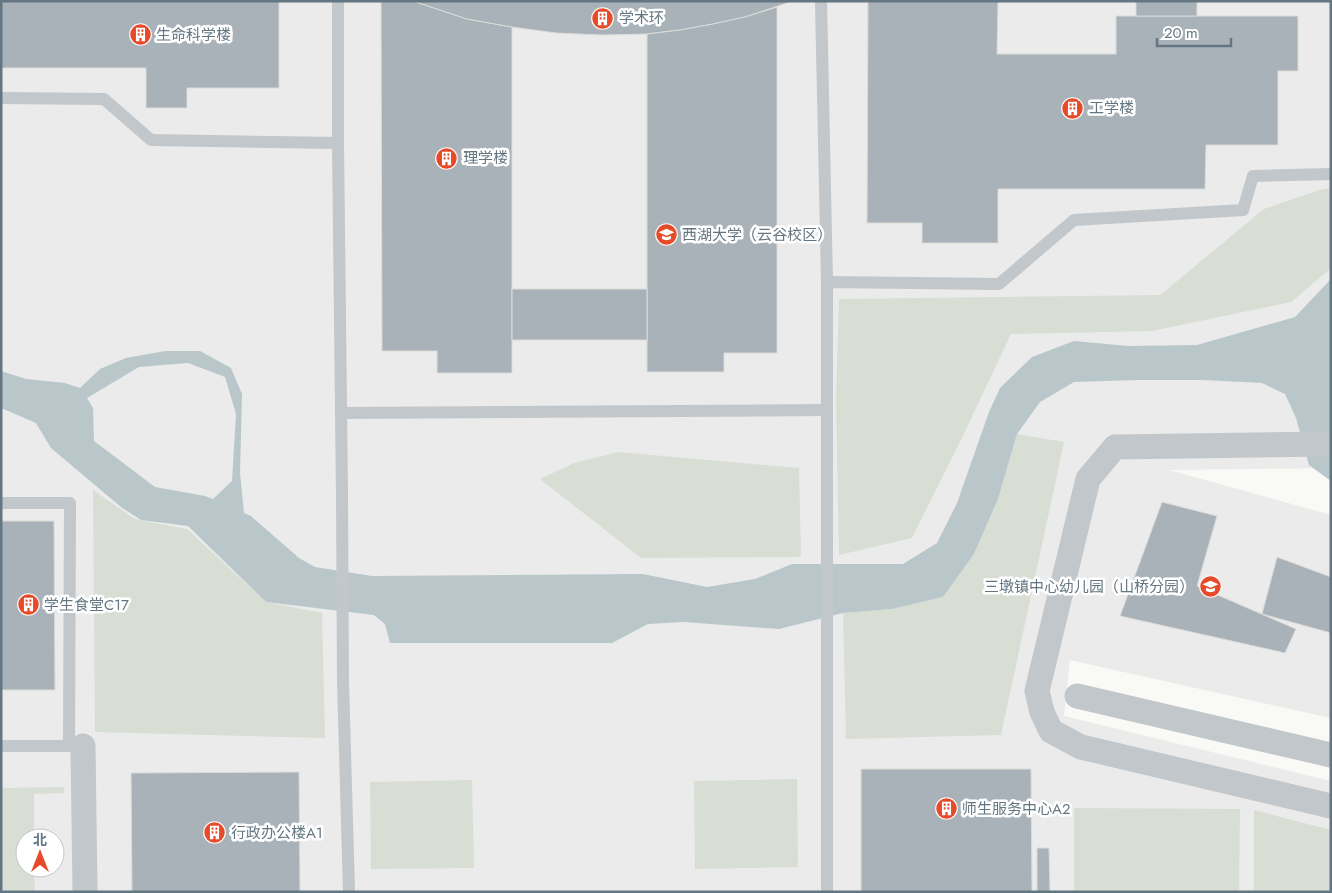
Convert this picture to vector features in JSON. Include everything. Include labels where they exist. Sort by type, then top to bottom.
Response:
[{"type":"street","points":[[1331,444],[1115,447],[1088,479],[1037,691],[1042,712],[1051,731],[1081,747],[1331,806]]},
{"type":"street","points":[[1077,696],[1331,755]]},
{"type":"street","points":[[83,746],[85,892]]},
{"type":"lane","points":[[338,1],[343,682],[349,892]]},
{"type":"lane","points":[[821,1],[827,282],[827,892]]},
{"type":"lane","points":[[1,98],[104,99],[151,140],[338,143]]},
{"type":"lane","points":[[827,282],[998,284],[1074,220],[1243,210],[1252,176],[1331,174]]},
{"type":"lane","points":[[340,413],[826,410]]},
{"type":"lane","points":[[1,503],[70,503],[69,746],[1,746]]},
{"type":"shaded area","name":"西湖大学（云谷校区）","points":[[1,1],[1331,1],[1331,468],[1169,470],[1331,515],[1331,718],[1070,660],[1064,716],[1331,781],[1331,892],[1,892]]},
{"type":"shaded area","points":[[1331,188],[1331,268],[1291,302],[1152,331],[1011,334],[912,538],[839,555],[836,399],[839,299],[1160,295],[1264,209],[1319,190]]},
{"type":"shaded area","points":[[1331,279],[1331,481],[1309,465],[1296,418],[1285,394],[1262,383],[1202,380],[1074,382],[1040,402],[1017,434],[998,499],[974,554],[943,597],[892,609],[843,613],[779,629],[684,622],[648,624],[612,643],[390,643],[385,624],[374,615],[266,602],[188,526],[141,520],[121,507],[51,448],[36,423],[1,408],[1,371],[26,379],[65,383],[80,388],[100,369],[126,358],[165,351],[200,351],[231,368],[242,394],[240,473],[244,513],[251,516],[299,558],[315,567],[372,576],[643,574],[707,587],[755,579],[792,564],[903,564],[937,543],[957,503],[989,412],[1000,388],[1032,357],[1074,341],[1128,346],[1197,345],[1295,317]],"holes":[[[188,363],[225,377],[236,414],[232,481],[213,499],[155,487],[94,441],[93,408],[87,398],[139,367]]]},
{"type":"shaded area","points":[[1017,434],[1064,442],[1001,735],[846,739],[843,613],[892,609],[943,597],[974,554],[998,499]]},
{"type":"shaded area","points":[[618,452],[799,468],[801,557],[641,558],[540,479],[574,463]]},
{"type":"shaded area","points":[[93,490],[135,519],[187,529],[266,602],[322,613],[325,738],[95,732]]},
{"type":"shaded area","points":[[797,779],[798,867],[695,869],[694,781]]},
{"type":"shaded area","points":[[472,780],[474,868],[371,869],[370,782]]},
{"type":"shaded area","points":[[64,787],[64,793],[34,794],[34,828],[15,828],[15,878],[34,878],[35,892],[1,892],[1,788]]},
{"type":"shaded area","points":[[1074,808],[1240,809],[1239,892],[1074,892]]},
{"type":"shaded area","points":[[1254,810],[1331,830],[1331,892],[1254,892]]},
{"type":"building","name":"生命科学楼","points":[[1,1],[279,1],[279,88],[187,88],[187,108],[146,108],[146,68],[1,68]]},
{"type":"building","name":"理学楼","points":[[381,1],[413,1],[467,19],[512,27],[512,373],[437,373],[437,351],[382,351]]},
{"type":"building","name":"学术环","points":[[413,1],[793,1],[745,17],[680,30],[647,34],[602,35],[556,33],[467,19]]},
{"type":"building","name":"工学楼","points":[[868,1],[998,1],[997,54],[1116,54],[1116,16],[1298,16],[1298,71],[1278,71],[1278,145],[1206,145],[1205,189],[998,189],[998,243],[922,243],[922,223],[867,223]]},
{"type":"building","points":[[1136,1],[1197,1],[1197,16],[1136,16]]},
{"type":"building","points":[[777,7],[777,353],[724,353],[724,372],[647,372],[647,34],[713,24]]},
{"type":"building","points":[[512,289],[647,289],[647,340],[512,340]]},
{"type":"building","points":[[1162,502],[1217,516],[1197,586],[1296,629],[1285,653],[1120,616]]},
{"type":"building","name":"学生食堂C17","points":[[1,521],[54,521],[55,690],[1,690]]},
{"type":"building","points":[[1277,557],[1331,577],[1331,633],[1262,614]]},
{"type":"building","name":"师生服务中心A2","points":[[861,769],[1031,769],[1032,892],[861,892]]},
{"type":"building","name":"行政办公楼A1","points":[[299,772],[300,892],[132,892],[131,773]]},
{"type":"building","points":[[1037,848],[1049,848],[1050,892],[1037,892]]},
{"type":"place","name":"学术环","points":[[603,18]]},
{"type":"place","name":"生命科学楼","points":[[140,35]]},
{"type":"place","name":"工学楼","points":[[1073,108]]},
{"type":"place","name":"理学楼","points":[[447,158]]},
{"type":"place","name":"西湖大学（云谷校区）","points":[[666,235]]},
{"type":"place","name":"三墩镇中心幼儿园（山桥分园）","points":[[1210,587]]},
{"type":"place","name":"学生食堂C17","points":[[28,605]]},
{"type":"place","name":"师生服务中心A2","points":[[946,809]]},
{"type":"place","name":"行政办公楼A1","points":[[215,833]]}]
